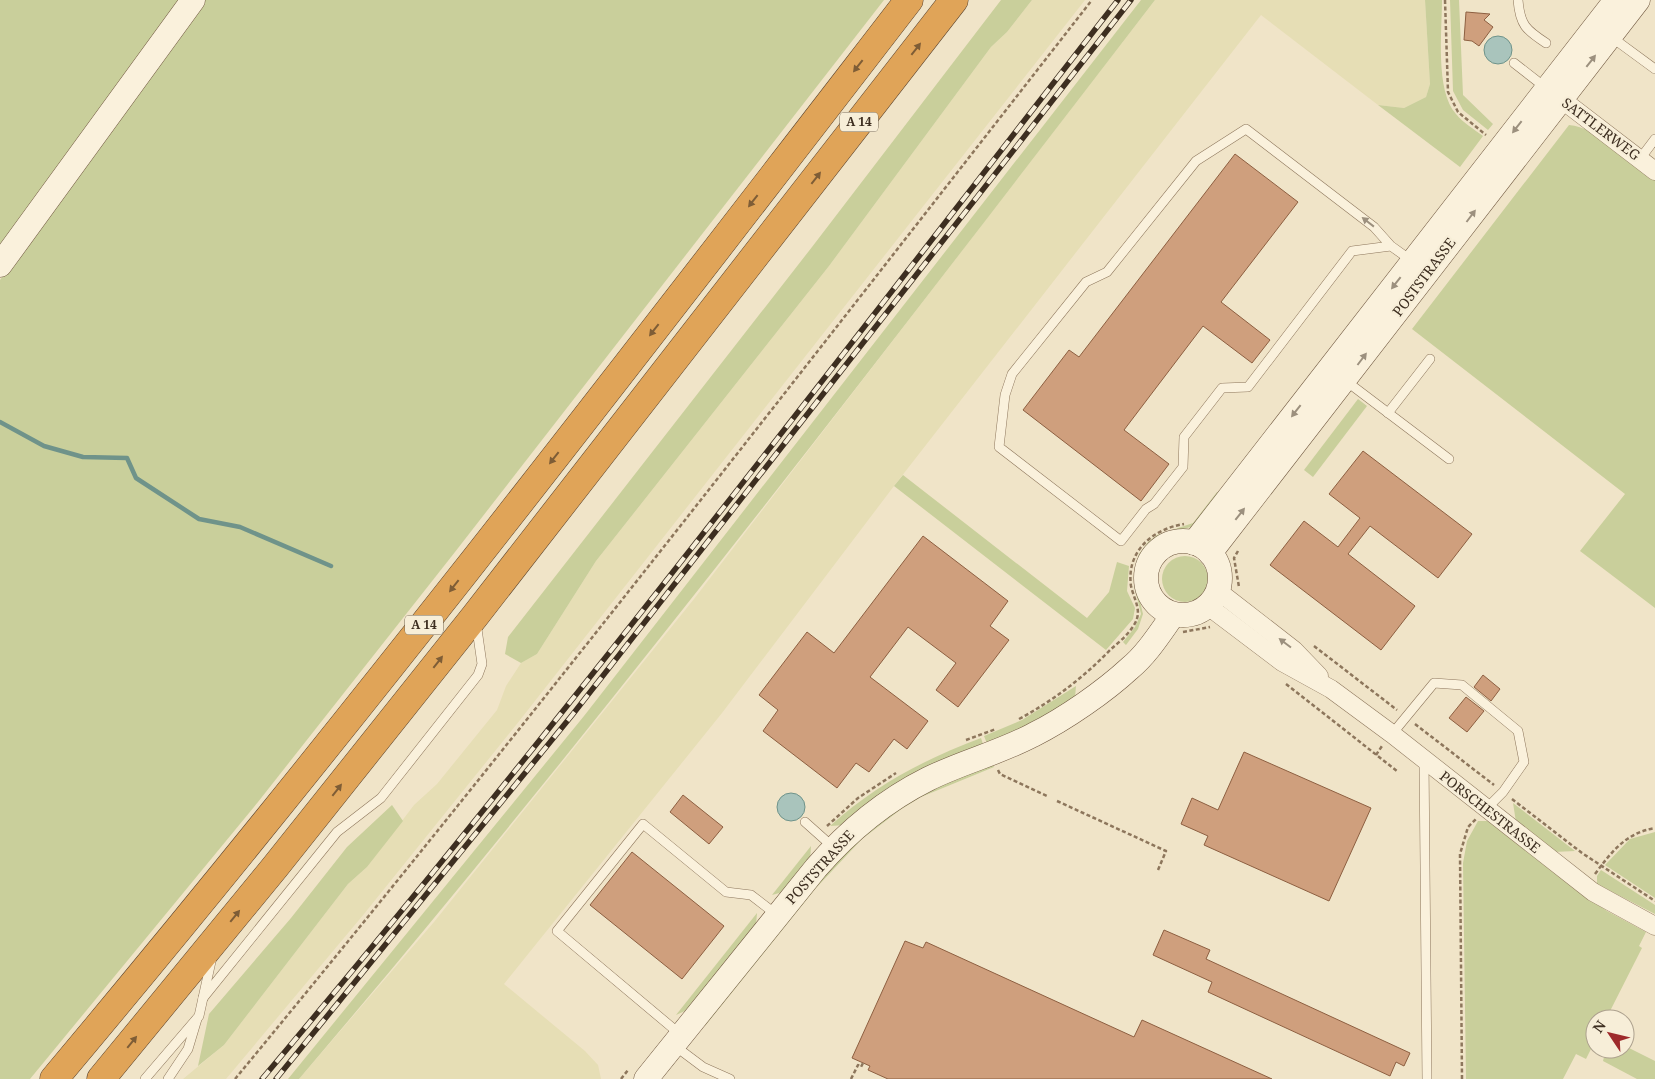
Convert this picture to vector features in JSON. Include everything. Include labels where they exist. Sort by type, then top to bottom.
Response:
[{"type":"highway","name":"A 14","points":[[54,1079],[202,902],[422,627],[909,0]]},
{"type":"highway","name":"A 14","points":[[101,1079],[216,940],[475,616],[954,0]]},
{"type":"street","points":[[0,265],[193,0]]},
{"type":"street","name":"POSTSTRASSE","points":[[1198,539],[1345,381],[1554,94],[1616,0]]},
{"type":"street","name":"POSTSTRASSE","points":[[1198,539],[1412,262],[1554,94],[1610,36],[1638,0]]},
{"type":"street","name":"SATTLERWEG","points":[[1554,94],[1655,171]]},
{"type":"street","points":[[1198,539],[1219,571],[1212,608],[1196,613],[1165,611],[1152,600],[1145,582],[1151,558],[1166,545],[1198,539]]},
{"type":"street","name":"PORSCHESTRASSE","points":[[1212,608],[1282,662],[1331,690],[1392,734],[1593,892],[1655,926]]},
{"type":"street","name":"POSTSTRASSE","points":[[646,1079],[777,916],[826,841],[929,778],[1035,734],[1067,716],[1099,692],[1165,611]]},
{"type":"lane","points":[[1518,0],[1520,16],[1526,30],[1546,43]]},
{"type":"lane","points":[[1610,36],[1655,69]]},
{"type":"lane","points":[[1514,62],[1554,94]]},
{"type":"lane","points":[[1391,246],[1352,251],[1248,387],[1222,388],[1184,436],[1183,467],[1154,504],[1146,510],[1121,541],[999,446],[1005,395],[1012,374],[1086,282],[1107,272],[1196,161],[1246,129],[1374,227],[1391,246],[1412,262]]},
{"type":"lane","points":[[1640,159],[1655,139]]},
{"type":"lane","points":[[1388,413],[1430,359]]},
{"type":"lane","points":[[1345,381],[1449,459]]},
{"type":"lane","points":[[203,998],[337,832],[381,798],[478,675],[482,664],[475,616]]},
{"type":"lane","points":[[1392,734],[1434,683],[1462,685],[1518,731],[1524,762],[1503,792],[1486,809]]},
{"type":"lane","points":[[1424,759],[1427,1079]]},
{"type":"lane","points":[[805,822],[826,841]]},
{"type":"lane","points":[[730,1079],[703,1067],[678,1040],[557,931],[643,824],[726,892],[751,895],[777,916]]},
{"type":"lane","points":[[168,1079],[188,1048],[199,1016],[216,940]]},
{"type":"lane","points":[[145,1079],[199,1016]]},
{"type":"path","points":[[235,1079],[368,918],[531,715],[1092,0]]},
{"type":"path","points":[[1445,0],[1448,92],[1458,112],[1489,137],[1484,143]]},
{"type":"path","points":[[1012,722],[1063,693],[1086,675],[1133,627],[1139,614],[1131,575],[1137,553],[1153,535],[1169,527],[1198,539]]},
{"type":"path","points":[[1241,547],[1234,558],[1239,588],[1246,593]]},
{"type":"path","points":[[1212,608],[1217,631]]},
{"type":"path","points":[[1118,643],[1122,648]]},
{"type":"path","points":[[1313,645],[1601,866],[1655,901]]},
{"type":"path","points":[[1284,682],[1397,771]]},
{"type":"path","points":[[958,744],[997,729]]},
{"type":"path","points":[[990,771],[1003,766]]},
{"type":"path","points":[[826,841],[858,798],[897,772]]},
{"type":"path","points":[[1000,774],[1047,796]]},
{"type":"path","points":[[1057,801],[1166,851],[1158,870]]},
{"type":"path","points":[[1462,1079],[1460,854],[1468,827],[1486,809]]},
{"type":"path","points":[[1598,870],[1629,836],[1639,831],[1655,828]]},
{"type":"path","points":[[851,1079],[858,1065],[861,1067],[863,1063]]},
{"type":"shaded area","points":[[1032,0],[1085,0],[520,720],[364,914],[226,1079],[183,1079],[224,1045],[348,884],[367,867],[414,805],[437,784],[497,710],[506,686],[521,663],[537,654],[596,561],[829,266],[991,47],[1007,32]]},
{"type":"shaded area","points":[[1155,0],[1425,0],[1430,84],[1426,97],[1404,108],[1378,105],[1261,15],[894,486],[722,713],[504,984],[585,1051],[598,1065],[601,1079],[299,1079],[434,922],[694,599]]},
{"type":"green space","points":[[0,0],[183,0],[0,252]]},
{"type":"green space","points":[[203,0],[884,0],[258,802],[30,1079],[0,1079],[0,280]]},
{"type":"green space","points":[[1001,0],[1032,0],[1007,32],[991,47],[829,266],[596,561],[537,654],[521,663],[505,654],[508,637],[812,247]]},
{"type":"green space","points":[[1141,0],[1155,0],[734,545],[410,947],[299,1079],[288,1079],[584,716]]},
{"type":"green space","points":[[1425,0],[1442,0],[1442,76],[1449,104],[1462,120],[1483,136],[1460,167],[1378,105],[1404,108],[1426,97],[1430,84]]},
{"type":"green space","points":[[1450,0],[1459,0],[1463,95],[1493,124],[1488,130],[1463,110],[1453,91]]},
{"type":"green space","points":[[1569,125],[1580,127],[1603,139],[1655,180],[1655,608],[1580,551],[1625,494],[1412,329]]},
{"type":"green space","points":[[1358,399],[1367,406],[1313,477],[1304,470]]},
{"type":"green space","points":[[903,475],[1087,618],[1109,592],[1117,562],[1129,566],[1127,591],[1135,608],[1133,619],[1106,650],[894,486]]},
{"type":"green space","points":[[1217,492],[1221,495],[1191,527],[1164,534],[1146,549],[1139,560],[1136,585],[1143,614],[1138,629],[1126,645],[1123,642],[1135,627],[1141,614],[1134,585],[1135,567],[1139,554],[1148,542],[1157,535],[1193,523]]},
{"type":"green space","points":[[1190,556],[1202,562],[1207,570],[1207,588],[1202,596],[1194,601],[1180,602],[1168,596],[1163,588],[1162,574],[1168,562],[1176,557]]},
{"type":"green space","points":[[1076,686],[1075,698],[1059,710],[988,746],[984,736],[1022,720]]},
{"type":"green space","points":[[981,738],[984,747],[846,825],[830,826],[847,811],[901,774]]},
{"type":"green space","points":[[992,762],[994,767],[921,797],[900,810],[862,839],[816,888],[705,1026],[705,1022],[831,863],[898,806]]},
{"type":"green space","points":[[1513,803],[1575,851],[1554,852],[1516,822]]},
{"type":"green space","points":[[392,805],[403,821],[367,867],[348,884],[224,1045],[198,1066],[209,1014],[291,918],[347,847]]},
{"type":"green space","points":[[1478,821],[1488,821],[1607,911],[1646,932],[1639,946],[1642,948],[1611,1009],[1585,1009],[1585,1058],[1576,1054],[1563,1079],[1466,1079],[1463,863],[1467,841]]},
{"type":"green space","points":[[1655,832],[1655,898],[1605,865],[1630,839]]},
{"type":"green space","points":[[811,846],[810,861],[783,892],[772,895]]},
{"type":"green space","points":[[1601,870],[1655,905],[1655,914],[1597,884],[1597,876]]},
{"type":"green space","points":[[757,913],[756,925],[687,1010],[676,1015]]},
{"type":"green space","points":[[1635,1051],[1655,1061],[1655,1079],[1637,1079],[1603,1061],[1604,1059],[1635,1059]]},
{"type":"water","points":[[1498,36],[1508,40],[1512,50],[1508,60],[1498,64],[1488,60],[1484,50],[1488,40]]},
{"type":"water","points":[[791,793],[801,797],[805,807],[801,817],[791,821],[781,817],[777,807],[781,797]]},
{"type":"building","points":[[1466,12],[1490,14],[1484,20],[1493,27],[1479,46],[1472,41],[1464,40]]},
{"type":"building","points":[[1235,154],[1298,202],[1221,302],[1270,340],[1252,363],[1203,326],[1124,430],[1169,464],[1141,501],[1023,410],[1069,350],[1079,357]]},
{"type":"building","points":[[1363,451],[1472,534],[1438,578],[1370,526],[1348,554],[1415,606],[1381,650],[1270,565],[1304,521],[1338,547],[1360,518],[1329,494]]},
{"type":"building","points":[[923,536],[1008,601],[990,626],[1009,640],[958,707],[936,690],[956,663],[908,627],[870,677],[928,721],[907,749],[894,739],[869,772],[856,763],[837,788],[763,731],[778,710],[759,695],[807,632],[834,653]]},
{"type":"building","points":[[1483,675],[1500,689],[1491,701],[1474,687]]},
{"type":"building","points":[[1466,697],[1484,711],[1467,732],[1449,718]]},
{"type":"building","points":[[1244,752],[1371,808],[1329,901],[1204,845],[1208,836],[1181,824],[1192,798],[1218,810]]},
{"type":"building","points":[[683,795],[723,827],[709,844],[670,812]]},
{"type":"building","points":[[632,852],[724,926],[682,979],[590,905]]},
{"type":"building","points":[[1164,930],[1210,950],[1206,959],[1410,1053],[1404,1066],[1396,1062],[1390,1076],[1208,992],[1212,982],[1153,955]]},
{"type":"building","points":[[905,941],[923,948],[926,942],[1134,1037],[1142,1020],[1272,1079],[888,1079],[868,1070],[870,1066],[852,1058]]},
{"type":"waterway","points":[[0,422],[44,446],[83,457],[127,458],[136,478],[199,519],[240,527],[331,566]]},
{"type":"railway","points":[[262,1079],[372,947],[589,679],[1118,0]]},
{"type":"railway","points":[[276,1079],[573,714],[1131,0]]}]
